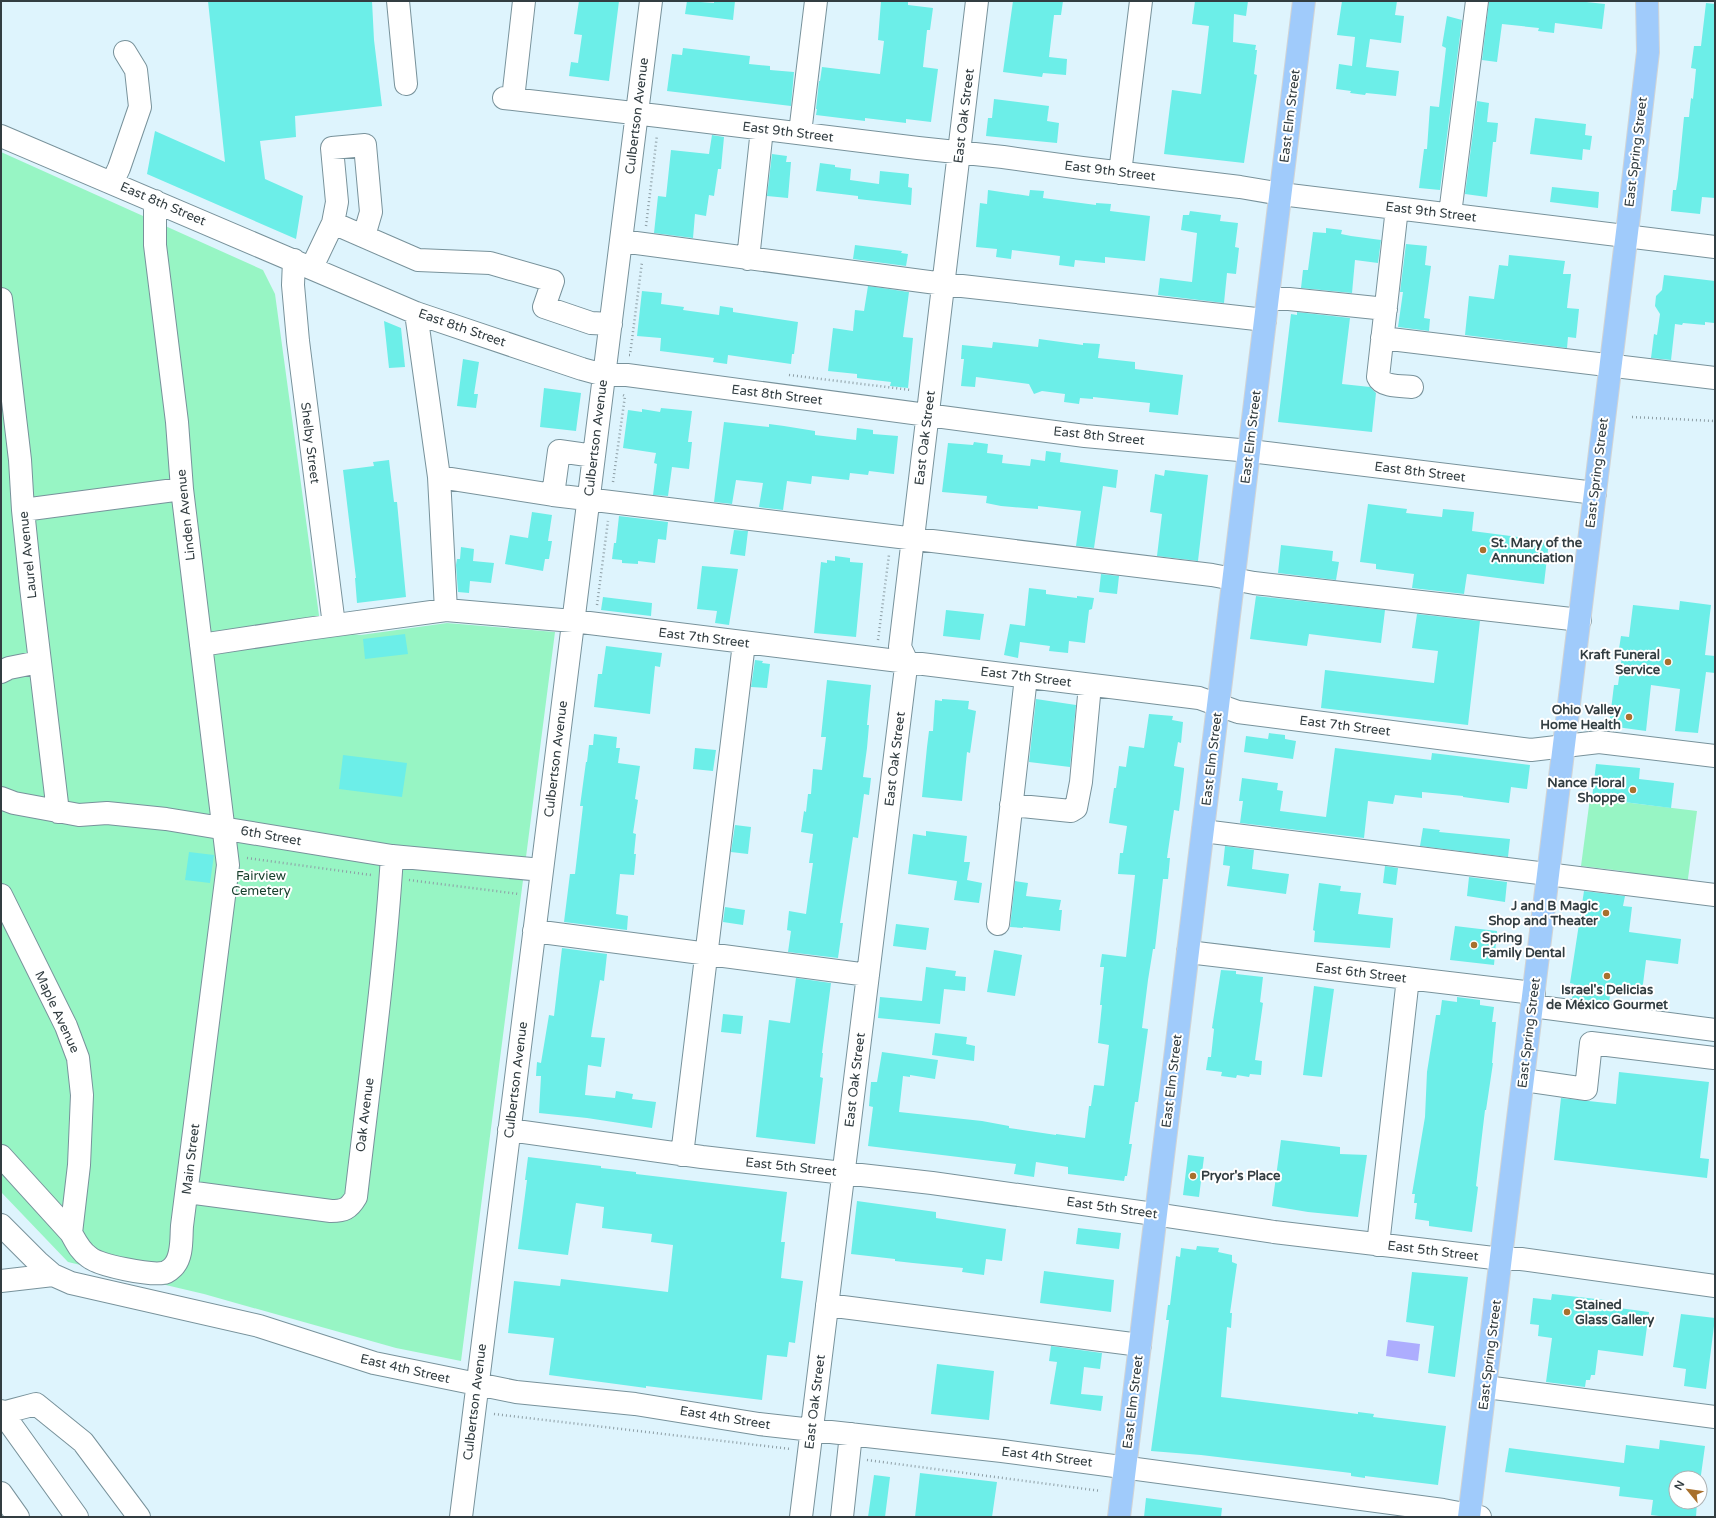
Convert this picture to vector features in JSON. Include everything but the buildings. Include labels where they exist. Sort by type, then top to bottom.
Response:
[{"type":"main road","name":"East Elm Street","points":[[1119,1517],[1203,831],[1229,708],[1234,578],[1304,1]]},
{"type":"main road","name":"East Spring Street","points":[[1473,1516],[1486,1387],[1648,52],[1647,1]]},
{"type":"street","points":[[398,1],[406,84]]},
{"type":"street","name":"East 9th Street","points":[[524,1],[508,99],[1003,157],[1240,187],[1281,194],[1715,247]]},
{"type":"street","name":"Culbertson Avenue","points":[[461,1517],[651,1]]},
{"type":"street","points":[[800,133],[816,1]]},
{"type":"street","name":"East Oak Street","points":[[801,1517],[906,662],[900,648],[977,1]]},
{"type":"street","points":[[1120,173],[1141,1]]},
{"type":"street","points":[[1450,214],[1477,1]]},
{"type":"street","points":[[112,183],[120,168],[140,107],[136,70],[125,52]]},
{"type":"street","points":[[748,259],[762,129]]},
{"type":"street","name":"East 8th Street","points":[[1,136],[303,263],[416,313],[551,359],[604,375],[627,375],[1084,436],[1250,451],[1595,493]]},
{"type":"street","points":[[303,263],[333,223],[337,202],[332,148],[365,146],[371,212],[364,236]]},
{"type":"street","name":"Linden Avenue","points":[[155,201],[155,245],[177,422],[182,489],[224,828]]},
{"type":"street","points":[[1397,208],[1378,379],[1385,384],[1412,388]]},
{"type":"street","points":[[333,223],[418,260],[490,263],[553,281],[544,307],[591,323],[610,324]]},
{"type":"street","points":[[621,241],[944,284],[1265,320]]},
{"type":"street","name":"Shelby Street","points":[[303,263],[293,285],[298,341],[328,589],[334,625]]},
{"type":"street","name":"Laurel Avenue","points":[[1,298],[6,387],[20,460],[23,510],[39,662],[58,812]]},
{"type":"street","points":[[1268,299],[1288,299],[1386,309]]},
{"type":"street","points":[[416,313],[439,477],[446,610]]},
{"type":"street","points":[[1382,338],[1715,378]]},
{"type":"street","points":[[553,495],[559,451],[594,456]]},
{"type":"street","points":[[439,477],[588,500],[1234,578],[1254,583],[1580,620]]},
{"type":"street","points":[[23,510],[182,489]]},
{"type":"street","name":"East 7th Street","points":[[201,645],[446,610],[573,622],[1199,698],[1229,708],[1531,750],[1599,742],[1715,756]]},
{"type":"street","points":[[682,1155],[744,643]]},
{"type":"street","points":[[1,672],[9,668],[39,662]]},
{"type":"street","points":[[998,924],[1026,677]]},
{"type":"street","points":[[1011,805],[1070,811],[1076,808],[1090,685]]},
{"type":"street","name":"6th Street","points":[[1,798],[14,803],[79,816],[107,813],[224,828],[392,856],[542,870]]},
{"type":"street","name":"Main Street","points":[[1,1156],[71,1233],[79,1248],[90,1258],[117,1267],[142,1272],[164,1273],[174,1267],[180,1254],[182,1226],[228,865],[224,828]]},
{"type":"street","points":[[1203,831],[1715,895]]},
{"type":"street","name":"Oak Avenue","points":[[187,1190],[195,1193],[331,1211],[348,1209],[356,1197],[389,913],[392,856]]},
{"type":"street","name":"Maple Avenue","points":[[1,895],[66,1026],[78,1058],[82,1095],[79,1165],[71,1233]]},
{"type":"street","points":[[534,931],[868,975]]},
{"type":"street","name":"East 6th Street","points":[[1188,952],[1408,978],[1715,1030]]},
{"type":"street","points":[[1378,1245],[1408,978]]},
{"type":"street","points":[[1523,1080],[1586,1089],[1591,1043],[1714,1058]]},
{"type":"street","name":"East 5th Street","points":[[509,1130],[682,1155],[932,1183],[1274,1232],[1502,1259],[1521,1259],[1715,1286]]},
{"type":"street","name":"East 4th Street","points":[[1,1225],[53,1275],[71,1283],[91,1289],[259,1326],[374,1363],[477,1385],[516,1392],[635,1404],[759,1424],[812,1429],[1125,1467],[1473,1516]]},
{"type":"street","points":[[1,1281],[53,1275]]},
{"type":"street","points":[[827,1305],[1140,1345]]},
{"type":"street","points":[[1486,1387],[1715,1417]]},
{"type":"street","points":[[77,1517],[2,1412],[36,1404],[83,1442],[139,1517]]},
{"type":"street","points":[[842,1517],[851,1434]]},
{"type":"street","points":[[1,1493],[18,1517]]},
{"type":"path","points":[[630,355],[658,134]]},
{"type":"path","points":[[1632,417],[1715,421]]},
{"type":"path","points":[[490,1414],[797,1450]]},
{"type":"path","points":[[849,1458],[1101,1491]]},
{"type":"green space","name":"Fairview Cemetery","points":[[1,152],[263,270],[275,294],[321,630],[361,635],[447,623],[555,632],[461,1361],[396,1348],[204,1294],[68,1262],[1,1192]]},
{"type":"green space","points":[[1590,798],[1697,811],[1687,886],[1629,879],[1630,872],[1581,866]]},
{"type":"water","points":[[1388,1340],[1420,1344],[1418,1361],[1386,1356]]},
{"type":"place","name":"St. Mary of the Annunciation","points":[[1483,550]]},
{"type":"place","name":"Kraft Funeral Service","points":[[1668,662]]},
{"type":"place","name":"Ohio Valley Home Health","points":[[1629,717]]},
{"type":"place","name":"Nance Floral Shoppe","points":[[1633,790]]},
{"type":"place","name":"J and B Magic Shop and Theater","points":[[1606,913]]},
{"type":"place","name":"Spring Family Dental","points":[[1474,945]]},
{"type":"place","name":"Israel's Delicias de México Gourmet","points":[[1607,976]]},
{"type":"place","name":"Pryor's Place","points":[[1193,1176]]},
{"type":"place","name":"Stained Glass Gallery","points":[[1567,1312]]}]
